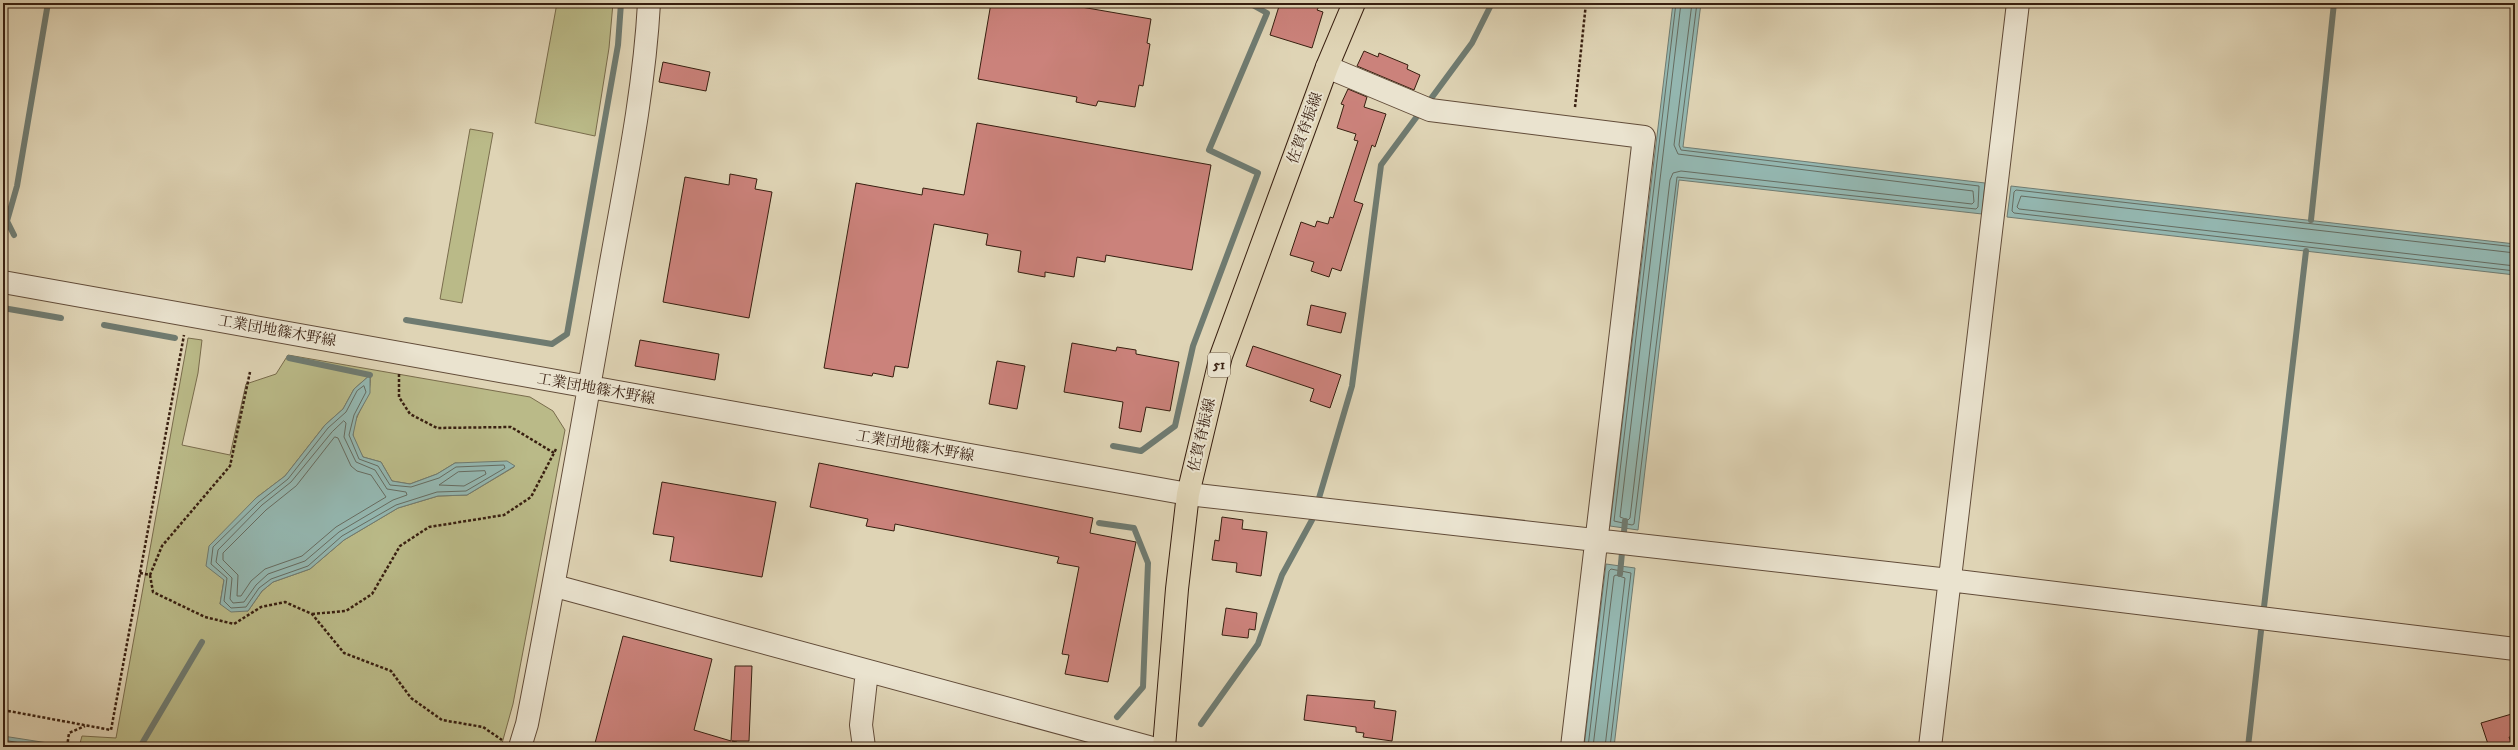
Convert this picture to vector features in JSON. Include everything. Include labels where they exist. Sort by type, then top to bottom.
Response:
[{"type":"main road","name":"佐賀脊振線","points":[[1164,747],[1177,589],[1188,494],[1222,356],[1327,67],[1354,3]]},
{"type":"street","points":[[513,745],[527,724],[554,586],[643,76],[649,3]]},
{"type":"street","points":[[1930,747],[2018,3]]},
{"type":"street","points":[[1327,67],[1424,108],[1644,137],[1613,543],[1572,747]]},
{"type":"street","name":"工業団地篠木野線","points":[[3,282],[1188,494],[1949,580],[2515,649]]},
{"type":"street","points":[[554,586],[1149,747]]},
{"type":"street","points":[[864,747],[861,725],[867,671]]},
{"type":"path","points":[[1573,128],[1586,3]]},
{"type":"path","points":[[3,710],[111,730],[187,315]]},
{"type":"path","points":[[398,367],[399,397],[410,414],[436,428],[511,427],[554,453]]},
{"type":"path","points":[[250,372],[230,466],[162,546],[150,576],[153,592],[205,617],[234,624],[261,607],[285,602],[312,614],[344,653],[391,671],[411,698],[442,720],[483,727],[513,745]]},
{"type":"path","points":[[312,614],[346,611],[372,594],[400,546],[429,528],[504,515],[531,497],[557,447]]},
{"type":"path","points":[[140,573],[150,576]]},
{"type":"path","points":[[67,747],[70,733],[86,725]]},
{"type":"green space","points":[[557,3],[613,3],[609,48],[595,136],[535,123]]},
{"type":"green space","points":[[470,129],[493,133],[462,303],[440,299]]},
{"type":"green space","points":[[188,338],[202,340],[198,373],[182,445],[230,455],[246,384],[276,374],[288,355],[530,397],[553,411],[565,430],[513,704],[501,747],[79,747],[82,736],[116,738]],"holes":[[[370,375],[369,391],[356,418],[353,437],[363,457],[381,462],[392,481],[410,484],[437,474],[455,463],[514,467],[467,495],[438,496],[398,508],[344,540],[310,569],[273,582],[262,591],[248,611],[220,604],[224,580],[256,498],[285,476],[325,425],[343,409],[354,389]]]},
{"type":"water","points":[[1673,3],[1701,3],[1683,147],[1985,183],[1982,214],[1679,180],[1638,530],[1610,526]]},
{"type":"water","points":[[2011,186],[2515,244],[2515,275],[2007,217]]},
{"type":"water","points":[[370,375],[370,393],[357,416],[353,435],[363,457],[381,462],[392,481],[410,484],[437,474],[455,463],[507,461],[515,466],[467,495],[438,496],[398,508],[344,540],[310,569],[273,582],[262,591],[248,611],[231,612],[220,604],[224,580],[206,566],[209,546],[256,498],[285,476],[325,425],[343,409],[354,389]]},
{"type":"water","points":[[1606,564],[1635,568],[1614,747],[1584,747]]},
{"type":"water","points":[[3,736],[48,743],[48,747],[3,747]]},
{"type":"building","points":[[991,3],[1058,3],[1151,19],[1147,43],[1150,44],[1143,86],[1139,85],[1135,107],[1098,101],[1096,106],[1076,102],[1077,97],[978,79]]},
{"type":"building","points":[[1280,3],[1321,3],[1317,10],[1323,12],[1312,48],[1270,35]]},
{"type":"building","points":[[1364,51],[1378,57],[1379,53],[1408,65],[1407,69],[1420,75],[1414,90],[1357,66]]},
{"type":"building","points":[[663,62],[710,72],[706,91],[659,82]]},
{"type":"building","points":[[1348,89],[1367,97],[1364,107],[1386,114],[1375,147],[1372,145],[1354,201],[1363,204],[1341,271],[1332,268],[1329,277],[1311,271],[1314,262],[1290,255],[1301,222],[1315,227],[1317,221],[1328,224],[1330,217],[1333,218],[1358,141],[1354,140],[1356,134],[1337,128],[1344,105],[1341,104]]},
{"type":"building","points":[[977,123],[1211,165],[1192,270],[1106,255],[1105,262],[1077,257],[1074,277],[1045,272],[1045,277],[1018,272],[1021,251],[986,245],[988,234],[934,224],[908,368],[895,366],[893,377],[873,373],[872,376],[824,368],[856,183],[922,195],[923,188],[964,195]]},
{"type":"building","points":[[730,174],[757,179],[755,189],[772,192],[749,318],[663,302],[685,177],[729,185]]},
{"type":"building","points":[[1311,305],[1346,313],[1341,333],[1307,325]]},
{"type":"building","points":[[640,340],[719,354],[715,380],[635,366]]},
{"type":"building","points":[[1072,343],[1116,351],[1117,347],[1136,350],[1136,354],[1179,362],[1170,411],[1146,407],[1141,432],[1119,428],[1123,402],[1064,392]]},
{"type":"building","points":[[1253,346],[1341,375],[1330,408],[1310,401],[1314,389],[1246,366]]},
{"type":"building","points":[[997,361],[1025,366],[1017,409],[989,404]]},
{"type":"building","points":[[819,463],[1093,518],[1090,533],[1136,542],[1108,682],[1065,674],[1069,655],[1062,654],[1079,567],[1057,563],[1059,557],[895,524],[894,531],[866,526],[868,519],[810,507]]},
{"type":"building","points":[[662,482],[776,502],[762,577],[670,561],[674,537],[653,534]]},
{"type":"building","points":[[1222,517],[1243,520],[1242,529],[1267,532],[1261,576],[1236,572],[1237,563],[1212,560],[1215,540],[1219,541]]},
{"type":"building","points":[[1226,608],[1257,613],[1255,630],[1249,629],[1248,638],[1222,635]]},
{"type":"building","points":[[623,636],[712,659],[694,730],[731,741],[735,666],[752,666],[749,741],[732,741],[737,742],[736,747],[594,747]]},
{"type":"building","points":[[1307,695],[1375,701],[1374,708],[1396,711],[1392,741],[1363,737],[1364,733],[1356,732],[1356,727],[1304,720]]},
{"type":"building","points":[[2515,713],[2515,737],[2509,737],[2513,747],[2489,747],[2481,723]]},
{"type":"waterway","points":[[14,235],[7,221],[17,186],[48,3]]},
{"type":"waterway","points":[[406,320],[552,344],[567,334],[618,45],[621,3]]},
{"type":"waterway","points":[[1113,446],[1141,451],[1175,426],[1193,346],[1258,173],[1209,150],[1267,13],[1249,3]]},
{"type":"waterway","points":[[1427,104],[1472,43],[1492,3]]},
{"type":"waterway","points":[[2311,220],[2334,3]]},
{"type":"waterway","points":[[1319,498],[1352,386],[1381,165],[1421,111]]},
{"type":"waterway","points":[[2264,607],[2306,251]]},
{"type":"waterway","points":[[3,308],[61,318]]},
{"type":"waterway","points":[[104,325],[175,338]]},
{"type":"waterway","points":[[289,358],[370,375]]},
{"type":"waterway","points":[[1201,724],[1258,644],[1282,575],[1312,520]]},
{"type":"waterway","points":[[1620,574],[1625,521]]},
{"type":"waterway","points":[[1099,523],[1134,528],[1148,563],[1143,687],[1117,717]]},
{"type":"waterway","points":[[2248,747],[2261,631]]},
{"type":"waterway","points":[[140,747],[202,642]]}]
